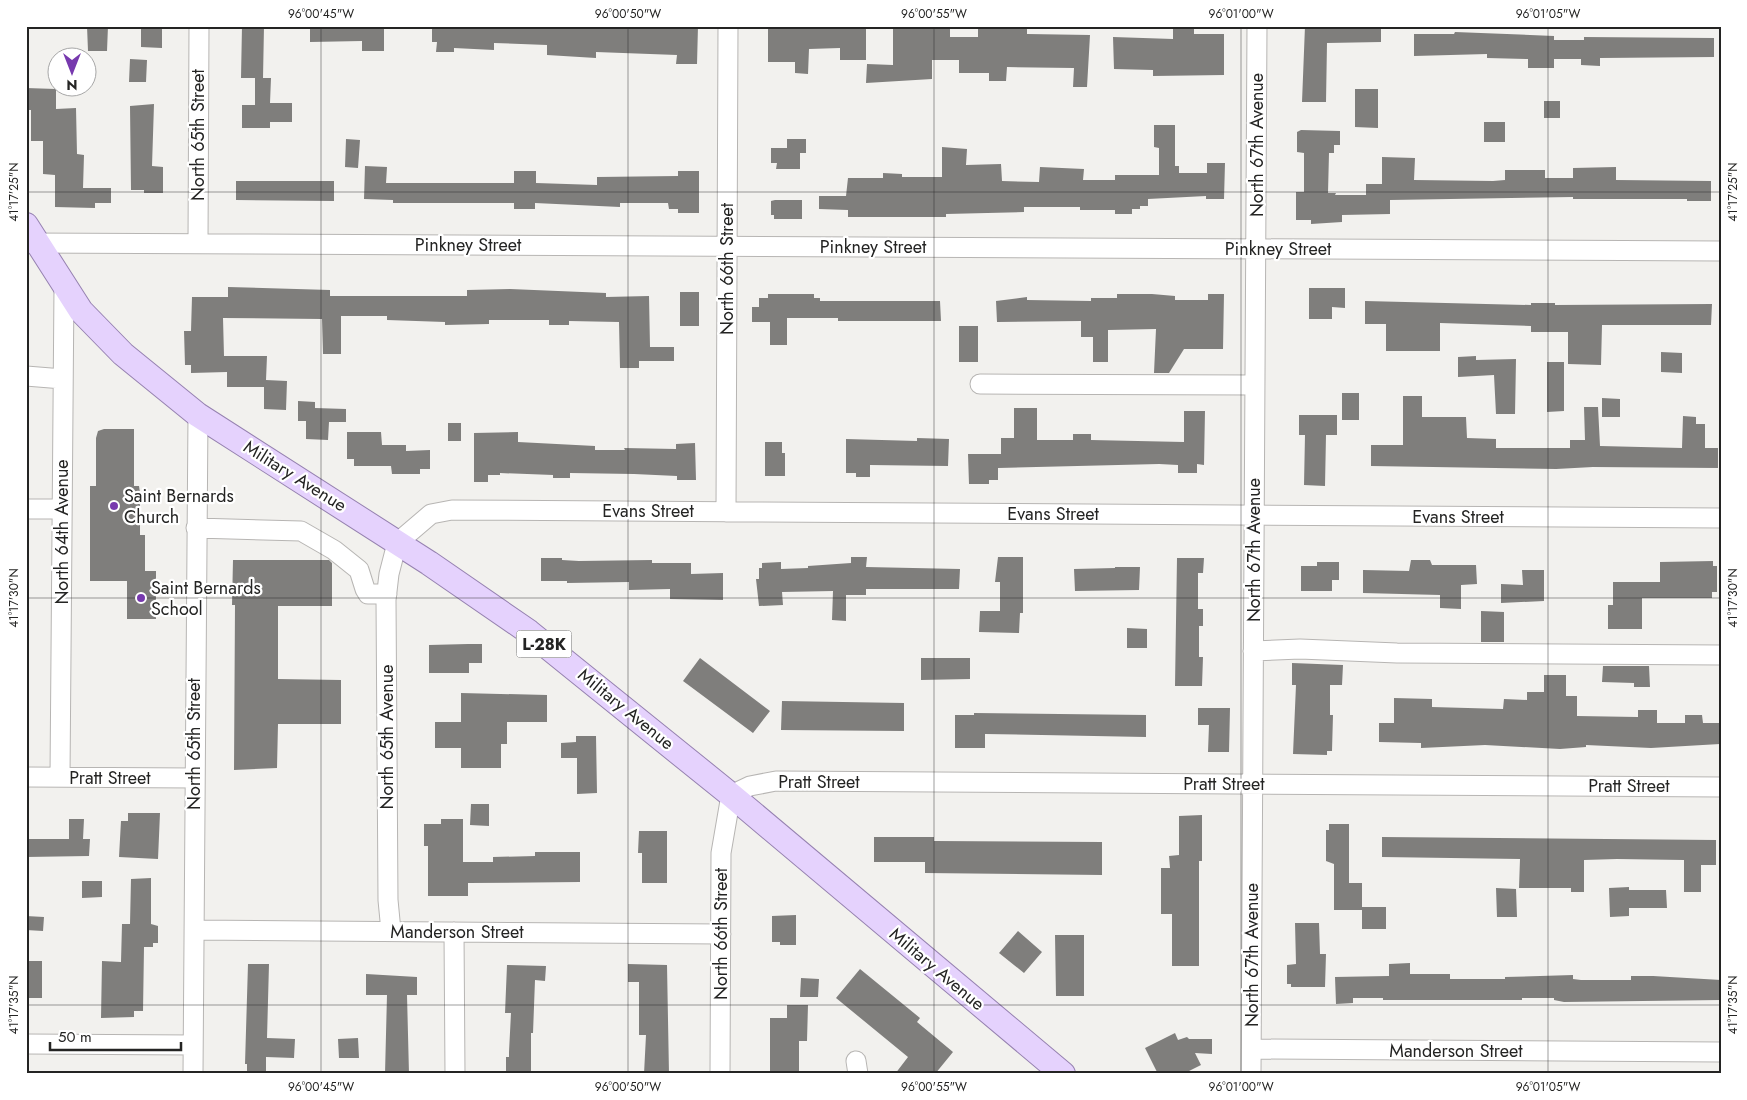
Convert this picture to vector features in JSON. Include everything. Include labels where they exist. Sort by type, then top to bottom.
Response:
[{"type":"main road","name":"Military Avenue","points":[[30,237],[81,311],[100,332],[123,354],[198,415],[430,563],[529,632],[730,795],[1063,1074]]},
{"type":"street","name":"North 65th Street","points":[[198,243],[199,26]]},
{"type":"street","name":"North 66th Street","points":[[726,512],[728,26]]},
{"type":"street","name":"North 67th Avenue","points":[[1251,1074],[1257,26]]},
{"type":"street","name":"Pinkney Street","points":[[30,237],[198,243],[1721,251]]},
{"type":"street","name":"North 64th Avenue","points":[[60,777],[64,286]]},
{"type":"street","points":[[26,376],[63,379]]},
{"type":"street","points":[[980,384],[1255,384]]},
{"type":"street","name":"North 65th Street","points":[[193,1074],[198,415]]},
{"type":"street","points":[[26,509],[62,509]]},
{"type":"street","name":"Evans Street","points":[[397,543],[431,514],[452,510],[1721,518]]},
{"type":"street","points":[[196,528],[301,531],[334,550],[359,570],[368,594],[387,594]]},
{"type":"street","name":"North 65th Avenue","points":[[391,932],[388,900],[387,594],[389,574],[397,543]]},
{"type":"street","points":[[1253,650],[1300,648],[1397,653],[1470,651],[1721,655]]},
{"type":"street","name":"Pratt Street","points":[[26,777],[194,778]]},
{"type":"street","name":"Pratt Street","points":[[730,795],[750,786],[776,781],[1721,787]]},
{"type":"street","name":"North 66th Street","points":[[720,1074],[721,853],[730,795]]},
{"type":"street","name":"Manderson Street","points":[[194,930],[721,934]]},
{"type":"street","points":[[454,932],[455,1074]]},
{"type":"street","points":[[26,1044],[193,1045]]},
{"type":"street","name":"Manderson Street","points":[[1252,1049],[1721,1052]]},
{"type":"building","points":[[87,26],[108,26],[107,51],[98,51],[98,48],[88,48]]},
{"type":"building","points":[[141,26],[162,26],[162,48],[141,47]]},
{"type":"building","points":[[242,26],[264,26],[263,78],[241,78]]},
{"type":"building","points":[[310,26],[384,26],[384,51],[362,51],[362,41],[310,42]]},
{"type":"building","points":[[432,26],[698,26],[697,64],[676,64],[677,55],[596,52],[596,58],[547,55],[547,45],[494,43],[494,50],[454,48],[454,52],[436,52],[437,42],[432,42]]},
{"type":"building","points":[[768,26],[866,26],[866,60],[840,60],[840,48],[809,49],[808,74],[795,73],[795,62],[768,62]]},
{"type":"building","points":[[893,26],[950,26],[950,37],[978,37],[978,28],[1004,28],[1004,26],[1027,26],[1027,34],[1090,35],[1087,87],[1073,87],[1074,68],[1007,67],[1006,81],[989,81],[989,73],[959,73],[959,60],[932,60],[932,79],[866,83],[867,64],[893,65]]},
{"type":"building","points":[[1173,26],[1194,26],[1194,34],[1224,34],[1224,75],[1153,76],[1153,70],[1114,69],[1113,37],[1173,39]]},
{"type":"building","points":[[1305,26],[1381,26],[1381,42],[1327,43],[1326,102],[1302,102]]},
{"type":"building","points":[[1455,32],[1554,36],[1554,40],[1584,40],[1584,37],[1714,38],[1714,57],[1600,58],[1600,66],[1581,65],[1581,59],[1554,59],[1554,68],[1528,68],[1528,59],[1487,58],[1487,54],[1414,56],[1414,34],[1454,34]]},
{"type":"building","points":[[130,59],[147,60],[146,82],[129,82]]},
{"type":"building","points":[[255,78],[271,78],[270,103],[292,103],[292,122],[270,122],[270,128],[242,128],[242,105],[255,105]]},
{"type":"building","points":[[26,88],[48,89],[48,98],[56,98],[56,109],[76,108],[77,154],[84,155],[83,188],[111,188],[111,203],[95,203],[95,208],[55,207],[55,175],[43,174],[43,141],[31,141],[31,110],[26,110]]},
{"type":"building","points":[[1355,89],[1378,89],[1378,128],[1355,127]]},
{"type":"building","points":[[1544,101],[1560,101],[1560,118],[1544,118]]},
{"type":"building","points":[[154,104],[152,166],[163,167],[163,193],[144,193],[144,190],[131,190],[130,106]]},
{"type":"building","points":[[1484,122],[1505,122],[1505,142],[1484,142]]},
{"type":"building","points":[[1154,125],[1175,125],[1175,166],[1179,166],[1179,173],[1207,173],[1207,163],[1225,163],[1224,199],[1206,199],[1206,196],[1148,199],[1148,206],[1132,209],[1132,214],[1115,214],[1115,210],[1080,210],[1080,207],[1024,207],[1024,212],[946,214],[946,217],[848,217],[848,210],[819,209],[819,196],[846,196],[848,178],[883,178],[883,173],[902,174],[902,177],[942,177],[942,147],[967,149],[966,165],[1001,164],[1002,181],[1039,182],[1040,167],[1084,169],[1083,180],[1115,180],[1115,175],[1159,175],[1159,148],[1154,147]]},
{"type":"building","points":[[1301,130],[1340,131],[1340,145],[1334,145],[1334,153],[1329,153],[1328,193],[1336,193],[1335,195],[1366,195],[1366,184],[1382,184],[1382,157],[1415,158],[1414,180],[1505,180],[1505,170],[1545,170],[1545,178],[1573,178],[1573,168],[1616,167],[1616,180],[1711,181],[1711,201],[1687,201],[1687,199],[1573,199],[1573,197],[1390,200],[1390,214],[1342,215],[1342,222],[1311,224],[1311,220],[1296,220],[1296,192],[1304,192],[1304,153],[1297,152],[1297,132]]},
{"type":"building","points":[[346,139],[360,140],[358,168],[345,167]]},
{"type":"building","points":[[787,139],[806,139],[806,153],[800,153],[800,169],[776,169],[777,163],[771,163],[771,148],[787,148]]},
{"type":"building","points":[[365,166],[387,167],[386,183],[514,183],[514,171],[536,171],[536,183],[597,185],[597,177],[678,176],[678,171],[699,171],[699,213],[678,213],[678,209],[669,209],[668,203],[620,203],[620,207],[535,203],[535,209],[514,209],[514,203],[393,203],[393,200],[364,199]]},
{"type":"building","points":[[236,181],[334,181],[334,201],[236,200]]},
{"type":"building","points":[[802,200],[802,219],[774,219],[774,215],[771,215],[771,201]]},
{"type":"building","points":[[228,287],[330,290],[330,296],[467,296],[467,290],[510,289],[606,293],[606,297],[649,296],[650,347],[674,347],[674,361],[639,361],[639,368],[620,368],[619,322],[569,321],[569,325],[549,325],[549,320],[489,320],[489,324],[445,325],[445,322],[387,320],[387,316],[341,316],[341,354],[323,354],[322,319],[223,318],[224,356],[267,356],[266,380],[287,381],[286,410],[264,409],[264,387],[227,387],[227,372],[191,373],[191,365],[185,365],[184,331],[191,331],[192,297],[228,297]]},
{"type":"building","points":[[1309,288],[1345,288],[1345,308],[1332,307],[1332,319],[1309,319]]},
{"type":"building","points":[[680,292],[699,292],[699,326],[680,326]]},
{"type":"building","points":[[768,294],[814,294],[814,298],[820,298],[820,301],[940,301],[941,321],[838,321],[838,318],[787,318],[787,345],[770,345],[770,322],[752,322],[752,307],[759,307],[759,298],[768,298]]},
{"type":"building","points":[[1117,294],[1152,294],[1175,296],[1175,300],[1208,300],[1208,294],[1224,294],[1223,349],[1184,349],[1169,373],[1154,373],[1156,329],[1108,330],[1108,362],[1093,362],[1093,337],[1081,337],[1081,321],[997,322],[996,301],[1027,297],[1027,300],[1091,301],[1091,298],[1117,298]]},
{"type":"building","points":[[1365,301],[1531,305],[1531,303],[1555,303],[1555,305],[1712,304],[1711,325],[1602,325],[1601,365],[1568,364],[1568,332],[1531,332],[1531,326],[1440,323],[1440,351],[1386,351],[1386,324],[1365,324]]},
{"type":"building","points":[[959,326],[978,326],[978,362],[959,362]]},
{"type":"building","points":[[1661,352],[1682,353],[1682,373],[1661,372]]},
{"type":"building","points":[[1476,356],[1476,360],[1516,359],[1515,414],[1496,414],[1494,375],[1458,377],[1458,357]]},
{"type":"building","points":[[1547,362],[1564,362],[1564,411],[1547,412]]},
{"type":"building","points":[[1342,393],[1359,393],[1359,420],[1342,420]]},
{"type":"building","points":[[1403,396],[1422,396],[1422,417],[1466,417],[1467,438],[1496,439],[1496,448],[1570,448],[1570,440],[1585,440],[1584,407],[1598,407],[1600,446],[1682,448],[1683,416],[1696,417],[1696,424],[1705,424],[1705,448],[1718,448],[1718,468],[1593,467],[1556,469],[1371,466],[1371,445],[1403,445]]},
{"type":"building","points":[[1602,398],[1620,399],[1620,417],[1602,417]]},
{"type":"building","points":[[298,401],[315,402],[315,408],[346,409],[346,422],[329,422],[328,440],[306,439],[306,421],[298,421]]},
{"type":"building","points":[[1014,408],[1037,408],[1037,440],[1073,440],[1073,434],[1091,434],[1091,440],[1184,442],[1184,411],[1205,411],[1204,465],[1197,464],[1197,473],[1178,473],[1178,465],[1159,464],[998,468],[998,480],[989,480],[989,484],[969,484],[968,454],[1001,454],[1001,438],[1014,438]]},
{"type":"building","points":[[1299,415],[1337,415],[1337,435],[1326,435],[1325,486],[1304,485],[1305,435],[1299,435]]},
{"type":"building","points":[[448,423],[461,423],[461,441],[448,441]]},
{"type":"building","points":[[104,429],[134,429],[134,486],[139,486],[140,493],[140,535],[145,535],[145,571],[156,571],[156,619],[127,619],[127,581],[90,581],[90,486],[96,486],[96,438],[98,431]]},
{"type":"building","points":[[347,432],[381,432],[382,445],[406,445],[406,451],[430,450],[430,469],[420,469],[420,474],[392,474],[391,466],[354,466],[354,459],[347,459]]},
{"type":"building","points":[[518,432],[518,442],[595,446],[595,450],[625,450],[624,448],[676,449],[676,444],[695,443],[696,480],[677,480],[677,476],[634,474],[570,473],[570,478],[553,478],[553,475],[500,473],[500,475],[488,475],[488,482],[474,482],[474,433]]},
{"type":"building","points":[[917,438],[949,439],[948,466],[870,465],[870,477],[856,477],[856,473],[846,473],[846,439],[917,441]]},
{"type":"building","points":[[765,442],[782,442],[782,453],[785,453],[785,476],[765,476]]},
{"type":"building","points":[[851,557],[867,557],[866,567],[960,569],[959,589],[866,589],[866,595],[846,595],[846,621],[832,620],[833,591],[782,592],[783,605],[759,606],[756,579],[759,579],[759,568],[762,568],[762,563],[781,562],[781,569],[808,568],[808,566],[851,563]]},
{"type":"building","points":[[998,557],[1023,557],[1023,613],[1020,613],[1019,633],[979,632],[980,611],[1000,611],[1000,582],[995,582]]},
{"type":"building","points":[[541,558],[562,558],[562,560],[579,561],[652,560],[652,563],[691,563],[691,574],[723,573],[723,600],[670,599],[670,589],[629,590],[629,582],[567,583],[567,581],[541,581]]},
{"type":"building","points":[[1177,558],[1204,558],[1203,573],[1198,573],[1198,609],[1203,609],[1203,626],[1199,626],[1199,657],[1203,657],[1202,686],[1175,686]]},
{"type":"building","points":[[233,560],[329,560],[332,563],[332,606],[278,606],[278,679],[341,680],[341,724],[278,724],[277,768],[234,770],[235,605],[232,605]]},
{"type":"building","points":[[1411,560],[1430,560],[1432,565],[1476,565],[1477,584],[1461,585],[1461,609],[1440,608],[1440,595],[1363,593],[1363,570],[1409,571]]},
{"type":"building","points":[[1713,561],[1713,566],[1717,566],[1717,592],[1712,592],[1712,598],[1642,598],[1642,629],[1608,629],[1608,605],[1613,605],[1613,582],[1660,582],[1660,562]]},
{"type":"building","points":[[1317,562],[1339,562],[1339,580],[1332,580],[1332,591],[1301,591],[1301,566],[1317,566]]},
{"type":"building","points":[[1140,567],[1139,590],[1075,591],[1074,569]]},
{"type":"building","points":[[1522,570],[1544,570],[1544,601],[1501,603],[1501,584],[1523,585]]},
{"type":"building","points":[[1481,611],[1504,612],[1504,642],[1481,642]]},
{"type":"building","points":[[1127,628],[1147,629],[1147,648],[1127,648]]},
{"type":"building","points":[[482,644],[482,663],[469,663],[469,673],[429,673],[429,645]]},
{"type":"building","points":[[700,658],[770,711],[753,733],[683,681]]},
{"type":"building","points":[[921,658],[970,658],[970,679],[921,680]]},
{"type":"building","points":[[1292,663],[1343,665],[1342,685],[1330,685],[1330,715],[1333,715],[1332,751],[1327,751],[1327,755],[1293,754],[1296,685],[1292,685]]},
{"type":"building","points":[[1603,666],[1649,666],[1650,687],[1634,687],[1634,683],[1602,682]]},
{"type":"building","points":[[1544,675],[1566,675],[1566,696],[1577,696],[1577,716],[1638,717],[1638,710],[1657,710],[1657,723],[1685,723],[1685,715],[1702,715],[1703,723],[1719,723],[1720,744],[1651,748],[1586,745],[1586,747],[1560,749],[1485,745],[1421,748],[1421,743],[1379,742],[1379,723],[1394,723],[1394,698],[1432,699],[1432,707],[1503,709],[1504,699],[1527,700],[1527,692],[1544,692]]},
{"type":"building","points":[[461,693],[547,695],[547,722],[507,722],[507,744],[501,744],[501,768],[461,768],[461,748],[435,748],[435,722],[461,722]]},
{"type":"building","points":[[782,701],[904,703],[904,731],[781,730]]},
{"type":"building","points":[[1198,708],[1230,708],[1229,752],[1208,752],[1209,725],[1198,725]]},
{"type":"building","points":[[974,713],[1146,715],[1146,737],[985,734],[985,748],[955,748],[955,715],[974,715]]},
{"type":"building","points":[[576,736],[596,736],[597,793],[577,794],[577,758],[561,758],[561,743],[576,742]]},
{"type":"building","points":[[471,804],[489,804],[489,826],[470,825]]},
{"type":"building","points":[[128,813],[160,813],[158,859],[119,857],[121,821],[128,821]]},
{"type":"building","points":[[1202,815],[1202,861],[1199,861],[1199,966],[1172,966],[1172,914],[1161,914],[1161,868],[1170,868],[1169,856],[1179,855],[1179,816]]},
{"type":"building","points":[[69,819],[84,819],[83,839],[90,839],[89,856],[26,857],[26,839],[69,839]]},
{"type":"building","points":[[441,819],[463,819],[463,862],[493,862],[493,857],[535,856],[535,852],[580,852],[580,882],[468,883],[468,896],[428,896],[428,846],[424,846],[424,824],[441,824]]},
{"type":"building","points":[[1329,824],[1349,824],[1349,883],[1362,883],[1362,910],[1334,910],[1334,864],[1326,861],[1326,830],[1329,830]]},
{"type":"building","points":[[639,831],[667,831],[667,883],[642,883],[642,853],[638,853]]},
{"type":"building","points":[[874,837],[934,837],[934,841],[1102,842],[1102,875],[925,873],[925,862],[874,862]]},
{"type":"building","points":[[1382,837],[1716,840],[1716,865],[1701,865],[1701,892],[1684,892],[1684,860],[1584,860],[1584,892],[1571,892],[1571,888],[1519,888],[1520,859],[1382,857]]},
{"type":"building","points":[[151,878],[151,924],[158,926],[158,943],[153,943],[153,947],[144,947],[143,1011],[134,1011],[134,1017],[101,1018],[102,961],[121,962],[122,924],[130,924],[131,879]]},
{"type":"building","points":[[82,881],[102,881],[102,897],[82,898]]},
{"type":"building","points":[[1629,887],[1629,890],[1666,890],[1667,908],[1629,908],[1629,916],[1610,917],[1609,888]]},
{"type":"building","points":[[1496,888],[1516,889],[1517,917],[1497,917]]},
{"type":"building","points":[[1362,907],[1386,907],[1386,929],[1362,929]]},
{"type":"building","points":[[796,915],[796,945],[780,945],[780,942],[772,942],[772,916]]},
{"type":"building","points":[[26,916],[44,917],[43,931],[26,930]]},
{"type":"building","points":[[1295,923],[1319,923],[1320,954],[1326,954],[1325,987],[1291,987],[1291,984],[1287,984],[1287,965],[1296,964]]},
{"type":"building","points":[[1018,931],[1042,952],[1024,973],[999,953]]},
{"type":"building","points":[[1055,935],[1084,935],[1084,996],[1056,996]]},
{"type":"building","points":[[27,961],[42,961],[42,998],[26,998]]},
{"type":"building","points":[[1410,963],[1410,974],[1450,974],[1450,979],[1505,979],[1505,977],[1573,975],[1573,979],[1581,980],[1631,980],[1631,976],[1653,976],[1721,980],[1721,1000],[1564,1002],[1554,1000],[1554,998],[1522,998],[1522,1000],[1383,1000],[1383,998],[1353,998],[1353,1003],[1336,1004],[1335,977],[1389,976],[1389,964]]},
{"type":"building","points":[[248,964],[269,964],[267,1038],[295,1039],[294,1058],[266,1057],[266,1074],[247,1074],[247,1064],[245,1064]]},
{"type":"building","points":[[628,964],[667,965],[669,1074],[644,1074],[646,1035],[639,1035],[639,982],[628,982]]},
{"type":"building","points":[[507,965],[546,966],[545,981],[535,980],[533,1033],[531,1033],[531,1074],[506,1074],[506,1057],[509,1057],[511,1013],[505,1013]]},
{"type":"building","points":[[860,969],[920,1018],[917,1022],[953,1052],[935,1074],[895,1074],[908,1057],[836,998]]},
{"type":"building","points":[[366,974],[417,977],[417,995],[407,995],[409,1074],[385,1074],[387,995],[366,995]]},
{"type":"building","points":[[801,978],[819,979],[818,997],[800,997]]},
{"type":"building","points":[[787,1005],[808,1005],[807,1041],[799,1041],[799,1074],[770,1074],[770,1018],[787,1018]]},
{"type":"building","points":[[1175,1033],[1178,1040],[1187,1037],[1189,1039],[1212,1039],[1212,1054],[1195,1053],[1201,1065],[1183,1074],[1158,1074],[1145,1048]]},
{"type":"building","points":[[358,1038],[359,1058],[339,1058],[338,1039]]},
{"type":"place","name":"Saint Bernards Church","points":[[114,506]]},
{"type":"place","name":"Saint Bernards School","points":[[141,598]]}]
